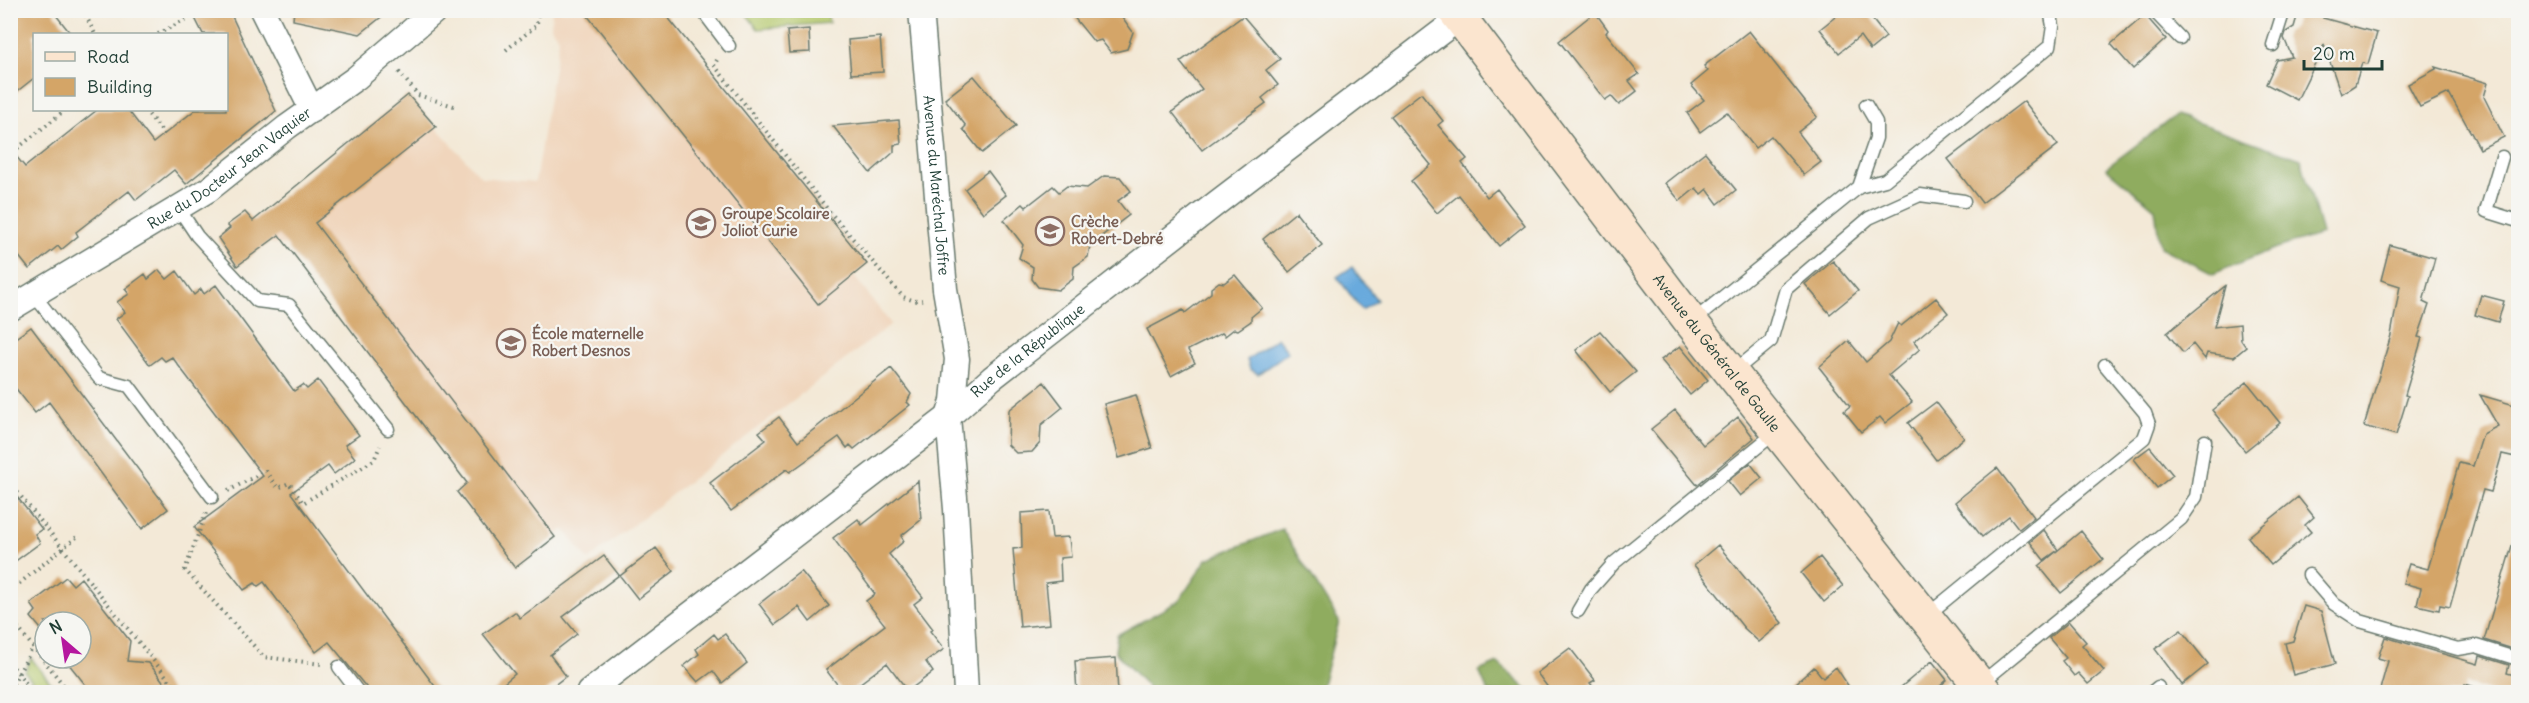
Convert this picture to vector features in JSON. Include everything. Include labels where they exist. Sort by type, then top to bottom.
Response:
[{"type":"street","points":[[262,10],[312,110]]},
{"type":"street","name":"Rue du Docteur Jean Vaquier","points":[[18,301],[208,190],[356,78],[436,10]]},
{"type":"street","name":"Avenue du Maréchal Joffre","points":[[921,10],[945,289],[957,359],[953,401],[948,417],[957,509],[966,693]]},
{"type":"street","name":"Avenue du Général de Gaulle","points":[[1461,13],[1691,322],[1982,689]]},
{"type":"street","name":"Rue de la République","points":[[590,693],[948,417],[1002,371],[1461,13]]},
{"type":"street","points":[[957,359],[979,368],[1002,371]]},
{"type":"lane","points":[[702,10],[729,46]]},
{"type":"lane","points":[[1691,322],[1859,187],[1885,180],[2050,46],[2053,26],[2050,10]]},
{"type":"lane","points":[[2152,10],[2180,38]]},
{"type":"lane","points":[[2273,45],[2283,10]]},
{"type":"lane","points":[[1859,187],[1876,138],[1876,122],[1866,105]]},
{"type":"lane","points":[[2502,157],[2486,211],[2518,221]]},
{"type":"lane","points":[[1731,373],[1771,341],[1786,289],[1869,218],[1920,195],[1964,201]]},
{"type":"lane","points":[[179,209],[197,236],[257,301],[289,304],[388,429]]},
{"type":"lane","points":[[18,301],[99,378],[129,386],[212,497]]},
{"type":"lane","points":[[1925,617],[2144,438],[2149,424],[2145,413],[2105,365]]},
{"type":"lane","points":[[1578,611],[1591,589],[1614,563],[1777,431]]},
{"type":"lane","points":[[1982,689],[2181,519],[2196,497],[2205,441]]},
{"type":"lane","points":[[2309,575],[2334,604],[2361,621],[2458,649],[2476,646],[2518,659]]},
{"type":"lane","points":[[339,667],[358,693]]},
{"type":"path","points":[[83,10],[94,33]]},
{"type":"path","points":[[506,50],[537,25],[538,10]]},
{"type":"path","points":[[160,33],[194,15]]},
{"type":"path","points":[[729,46],[714,66],[829,211],[903,297],[915,302],[926,299]]},
{"type":"path","points":[[397,70],[417,94],[454,106]]},
{"type":"path","points":[[13,152],[64,111]]},
{"type":"path","points":[[145,111],[165,135]]},
{"type":"path","points":[[339,667],[264,657],[185,570],[212,497],[240,486],[265,471],[278,488],[289,483],[303,503],[374,460],[388,429]]},
{"type":"path","points":[[10,483],[179,693]]},
{"type":"path","points":[[10,591],[78,536]]},
{"type":"path","points":[[10,618],[33,647],[10,689]]},
{"type":"path","points":[[10,663],[33,693]]},
{"type":"path","points":[[51,670],[69,693]]},
{"type":"shaded area","points":[[552,11],[662,11],[867,264],[854,276],[891,324],[588,560],[564,529],[515,568],[457,492],[467,483],[287,246],[269,243],[253,221],[391,161],[436,127],[481,177],[535,182],[559,39],[551,27]]},
{"type":"green space","points":[[744,11],[827,11],[829,23],[758,29]]},
{"type":"green space","points":[[2176,115],[2301,159],[2322,234],[2276,248],[2213,274],[2160,247],[2155,209],[2106,168]]},
{"type":"green space","points":[[1282,529],[1339,621],[1320,692],[1144,692],[1148,687],[1115,652],[1117,635],[1179,601],[1207,559]]},
{"type":"green space","points":[[31,658],[33,670],[41,670],[58,692],[41,692],[25,672]]},
{"type":"green space","points":[[1498,663],[1530,692],[1488,692],[1479,671]]},
{"type":"water","points":[[1352,267],[1377,300],[1362,310],[1337,277]]},
{"type":"water","points":[[1277,338],[1288,352],[1258,374],[1250,369],[1247,360]]},
{"type":"building","points":[[10,10],[52,10],[70,33],[33,33],[33,79],[10,97]]},
{"type":"building","points":[[191,10],[229,10],[276,111],[186,184],[174,170],[136,200],[129,191],[76,232],[78,236],[61,250],[58,246],[29,269],[10,245],[10,149],[25,167],[96,111],[129,111],[153,143],[194,111],[228,111],[228,33],[202,33]]},
{"type":"building","points":[[294,10],[390,10],[360,34],[293,20]]},
{"type":"building","points":[[583,10],[662,10],[867,264],[818,304]]},
{"type":"building","points":[[1068,10],[1117,10],[1133,32],[1127,49],[1111,53],[1101,40],[1094,42]]},
{"type":"building","points":[[1844,10],[1865,10],[1886,37],[1870,50],[1860,36],[1839,53],[1820,29]]},
{"type":"building","points":[[2299,10],[2326,10],[2323,18],[2377,33],[2368,64],[2362,63],[2355,85],[2341,94],[2324,45],[2297,100],[2266,84],[2277,60],[2292,57],[2284,38],[2286,32],[2294,27]]},
{"type":"building","points":[[1595,12],[1608,30],[1606,33],[1639,74],[1629,81],[1637,91],[1619,105],[1611,96],[1605,100],[1559,41]]},
{"type":"building","points":[[2145,15],[2166,39],[2133,69],[2111,44]]},
{"type":"building","points":[[1243,16],[1280,59],[1266,70],[1278,85],[1262,98],[1266,103],[1202,150],[1172,112],[1202,89],[1180,62]]},
{"type":"building","points":[[809,29],[810,52],[789,53],[787,31]]},
{"type":"building","points":[[1749,31],[1817,117],[1798,132],[1821,162],[1804,175],[1771,136],[1755,148],[1727,112],[1700,132],[1687,113],[1704,100],[1691,85],[1708,71],[1704,66]]},
{"type":"building","points":[[880,37],[883,72],[851,74],[848,40]]},
{"type":"building","points":[[2435,67],[2488,83],[2484,97],[2504,137],[2480,149],[2449,93],[2420,107],[2408,84],[2436,69]]},
{"type":"building","points":[[974,76],[1016,126],[982,153],[963,129],[966,126],[945,99]]},
{"type":"building","points":[[1421,93],[1443,121],[1438,125],[1467,159],[1462,163],[1487,197],[1497,189],[1525,225],[1499,246],[1459,195],[1437,213],[1411,181],[1431,165],[1391,116]]},
{"type":"building","points":[[408,95],[436,127],[315,223],[555,537],[515,568],[457,492],[467,483],[279,235],[237,266],[218,238],[230,228],[227,225],[245,212],[253,221]]},
{"type":"building","points":[[2024,101],[2058,145],[1982,203],[1948,159]]},
{"type":"building","points":[[899,120],[901,144],[894,145],[894,152],[870,173],[833,126]]},
{"type":"building","points":[[1705,152],[1736,190],[1718,204],[1707,189],[1701,194],[1696,188],[1680,201],[1665,183]]},
{"type":"building","points":[[988,171],[1006,195],[983,213],[965,189]]},
{"type":"building","points":[[1104,176],[1120,177],[1131,191],[1118,201],[1129,215],[1090,245],[1088,257],[1074,267],[1073,279],[1058,290],[1038,287],[1032,279],[1033,267],[1019,258],[1023,245],[1004,220],[1023,204],[1026,207],[1053,186],[1059,192],[1067,186],[1087,188]]},
{"type":"building","points":[[1296,212],[1322,245],[1289,272],[1263,239]]},
{"type":"building","points":[[2390,245],[2435,258],[2423,302],[2429,305],[2418,337],[2422,338],[2396,435],[2364,426],[2391,335],[2400,286],[2381,280]]},
{"type":"building","points":[[1833,261],[1858,291],[1830,314],[1805,284]]},
{"type":"building","points":[[159,270],[167,279],[177,271],[194,295],[201,289],[204,294],[216,285],[294,391],[303,385],[307,389],[318,380],[359,435],[345,445],[355,458],[334,474],[328,466],[291,493],[440,693],[371,693],[329,642],[316,652],[264,582],[258,586],[255,583],[244,590],[194,527],[263,476],[172,357],[165,361],[161,357],[150,365],[116,319],[125,312],[117,302],[129,294],[125,289],[145,274],[148,279]]},
{"type":"building","points":[[1235,275],[1262,308],[1251,317],[1251,321],[1238,330],[1234,329],[1225,336],[1222,333],[1188,350],[1195,363],[1171,376],[1147,329],[1183,310],[1185,313],[1211,293],[1211,288]]},
{"type":"building","points":[[2225,286],[2214,327],[2240,324],[2241,340],[2246,347],[2234,357],[2207,353],[2205,359],[2193,344],[2183,353],[2167,333]]},
{"type":"building","points":[[2481,295],[2504,301],[2498,322],[2475,315]]},
{"type":"building","points":[[1936,298],[1948,313],[1914,341],[1920,349],[1889,375],[1912,402],[1885,423],[1880,417],[1861,432],[1844,411],[1850,406],[1819,367],[1849,341],[1866,362],[1889,342],[1898,323],[1901,326]]},
{"type":"building","points":[[31,327],[168,509],[142,529],[49,402],[35,413],[10,381],[10,342]]},
{"type":"building","points":[[1600,331],[1636,372],[1610,392],[1576,350]]},
{"type":"building","points":[[1680,346],[1708,380],[1690,395],[1661,360]]},
{"type":"building","points":[[891,368],[911,394],[907,402],[910,405],[854,449],[850,445],[847,448],[839,437],[790,472],[787,469],[731,511],[710,483],[766,440],[759,432],[779,417],[798,442]]},
{"type":"building","points":[[1044,382],[1063,407],[1041,425],[1040,443],[1032,452],[1016,453],[1008,445],[1009,410]]},
{"type":"building","points":[[2247,382],[2280,423],[2245,451],[2212,410]]},
{"type":"building","points":[[1136,395],[1152,448],[1119,458],[1104,404]]},
{"type":"building","points":[[2480,395],[2518,406],[2518,463],[2515,457],[2502,454],[2491,492],[2483,490],[2450,607],[2440,605],[2439,610],[2417,605],[2421,588],[2403,583],[2409,564],[2428,569],[2459,463],[2473,466],[2483,434],[2498,426]]},
{"type":"building","points":[[1936,402],[1964,438],[1936,460],[1908,423]]},
{"type":"building","points":[[1675,410],[1703,445],[1738,417],[1754,438],[1697,485],[1651,429]]},
{"type":"building","points":[[2150,447],[2173,475],[2157,488],[2134,459]]},
{"type":"building","points":[[1750,463],[1762,478],[1740,496],[1728,481]]},
{"type":"building","points":[[1997,468],[2034,517],[2019,529],[2009,516],[1982,537],[1955,502]]},
{"type":"building","points":[[918,481],[921,520],[901,536],[904,541],[889,554],[923,597],[914,604],[933,629],[930,631],[944,649],[926,662],[933,672],[908,691],[887,663],[844,693],[826,670],[885,625],[866,601],[875,594],[833,538],[858,519],[862,525]]},
{"type":"building","points":[[10,488],[42,529],[35,534],[40,543],[10,565]]},
{"type":"building","points":[[2298,497],[2314,517],[2305,525],[2311,532],[2271,565],[2248,537]]},
{"type":"building","points":[[1049,511],[1052,538],[1069,537],[1071,557],[1060,558],[1061,581],[1046,583],[1050,624],[1020,627],[1013,549],[1022,548],[1021,513]]},
{"type":"building","points":[[2044,530],[2058,550],[2044,560],[2030,542]]},
{"type":"building","points":[[2081,531],[2103,559],[2061,593],[2039,566]]},
{"type":"building","points":[[2513,542],[2518,543],[2518,627],[2513,649],[2484,640]]},
{"type":"building","points":[[1718,545],[1782,623],[1759,642],[1744,628],[1694,565]]},
{"type":"building","points":[[656,548],[674,571],[638,599],[620,576]]},
{"type":"building","points":[[604,556],[619,575],[563,617],[577,634],[550,655],[566,676],[544,693],[492,693],[515,674],[483,634],[515,612],[520,618]]},
{"type":"building","points":[[1820,557],[1843,586],[1824,602],[1801,573]]},
{"type":"building","points":[[801,571],[829,606],[810,622],[799,607],[775,625],[759,604]]},
{"type":"building","points":[[66,577],[73,585],[81,578],[130,641],[127,661],[149,663],[172,693],[93,693],[74,670],[93,670],[93,610],[35,610],[31,604]]},
{"type":"building","points":[[2304,606],[2321,611],[2335,664],[2293,675],[2285,643],[2293,641]]},
{"type":"building","points":[[2069,622],[2086,642],[2082,645],[2104,671],[2088,684],[2078,673],[2074,676],[2062,661],[2066,658],[2049,638]]},
{"type":"building","points":[[2181,630],[2208,664],[2182,685],[2155,649]]},
{"type":"building","points":[[714,634],[718,639],[725,634],[747,663],[722,683],[713,671],[698,682],[684,666],[699,654],[696,649]]},
{"type":"building","points":[[2385,637],[2478,664],[2480,656],[2509,665],[2507,673],[2518,676],[2518,693],[2495,693],[2465,684],[2464,693],[2379,693],[2388,661],[2378,658]]},
{"type":"building","points":[[1570,648],[1595,680],[1590,683],[1598,693],[1552,693],[1537,673]]},
{"type":"building","points":[[1116,658],[1118,693],[1077,693],[1075,661]]},
{"type":"building","points":[[1932,661],[1947,680],[1932,693],[1894,693]]},
{"type":"building","points":[[1814,667],[1823,678],[1836,667],[1853,693],[1785,693]]},
{"type":"place","name":"Groupe Scolaire Joliot Curie","points":[[701,223]]},
{"type":"place","name":"Crèche Robert-Debré","points":[[1050,231]]},
{"type":"place","name":"École maternelle Robert Desnos","points":[[511,343]]}]
